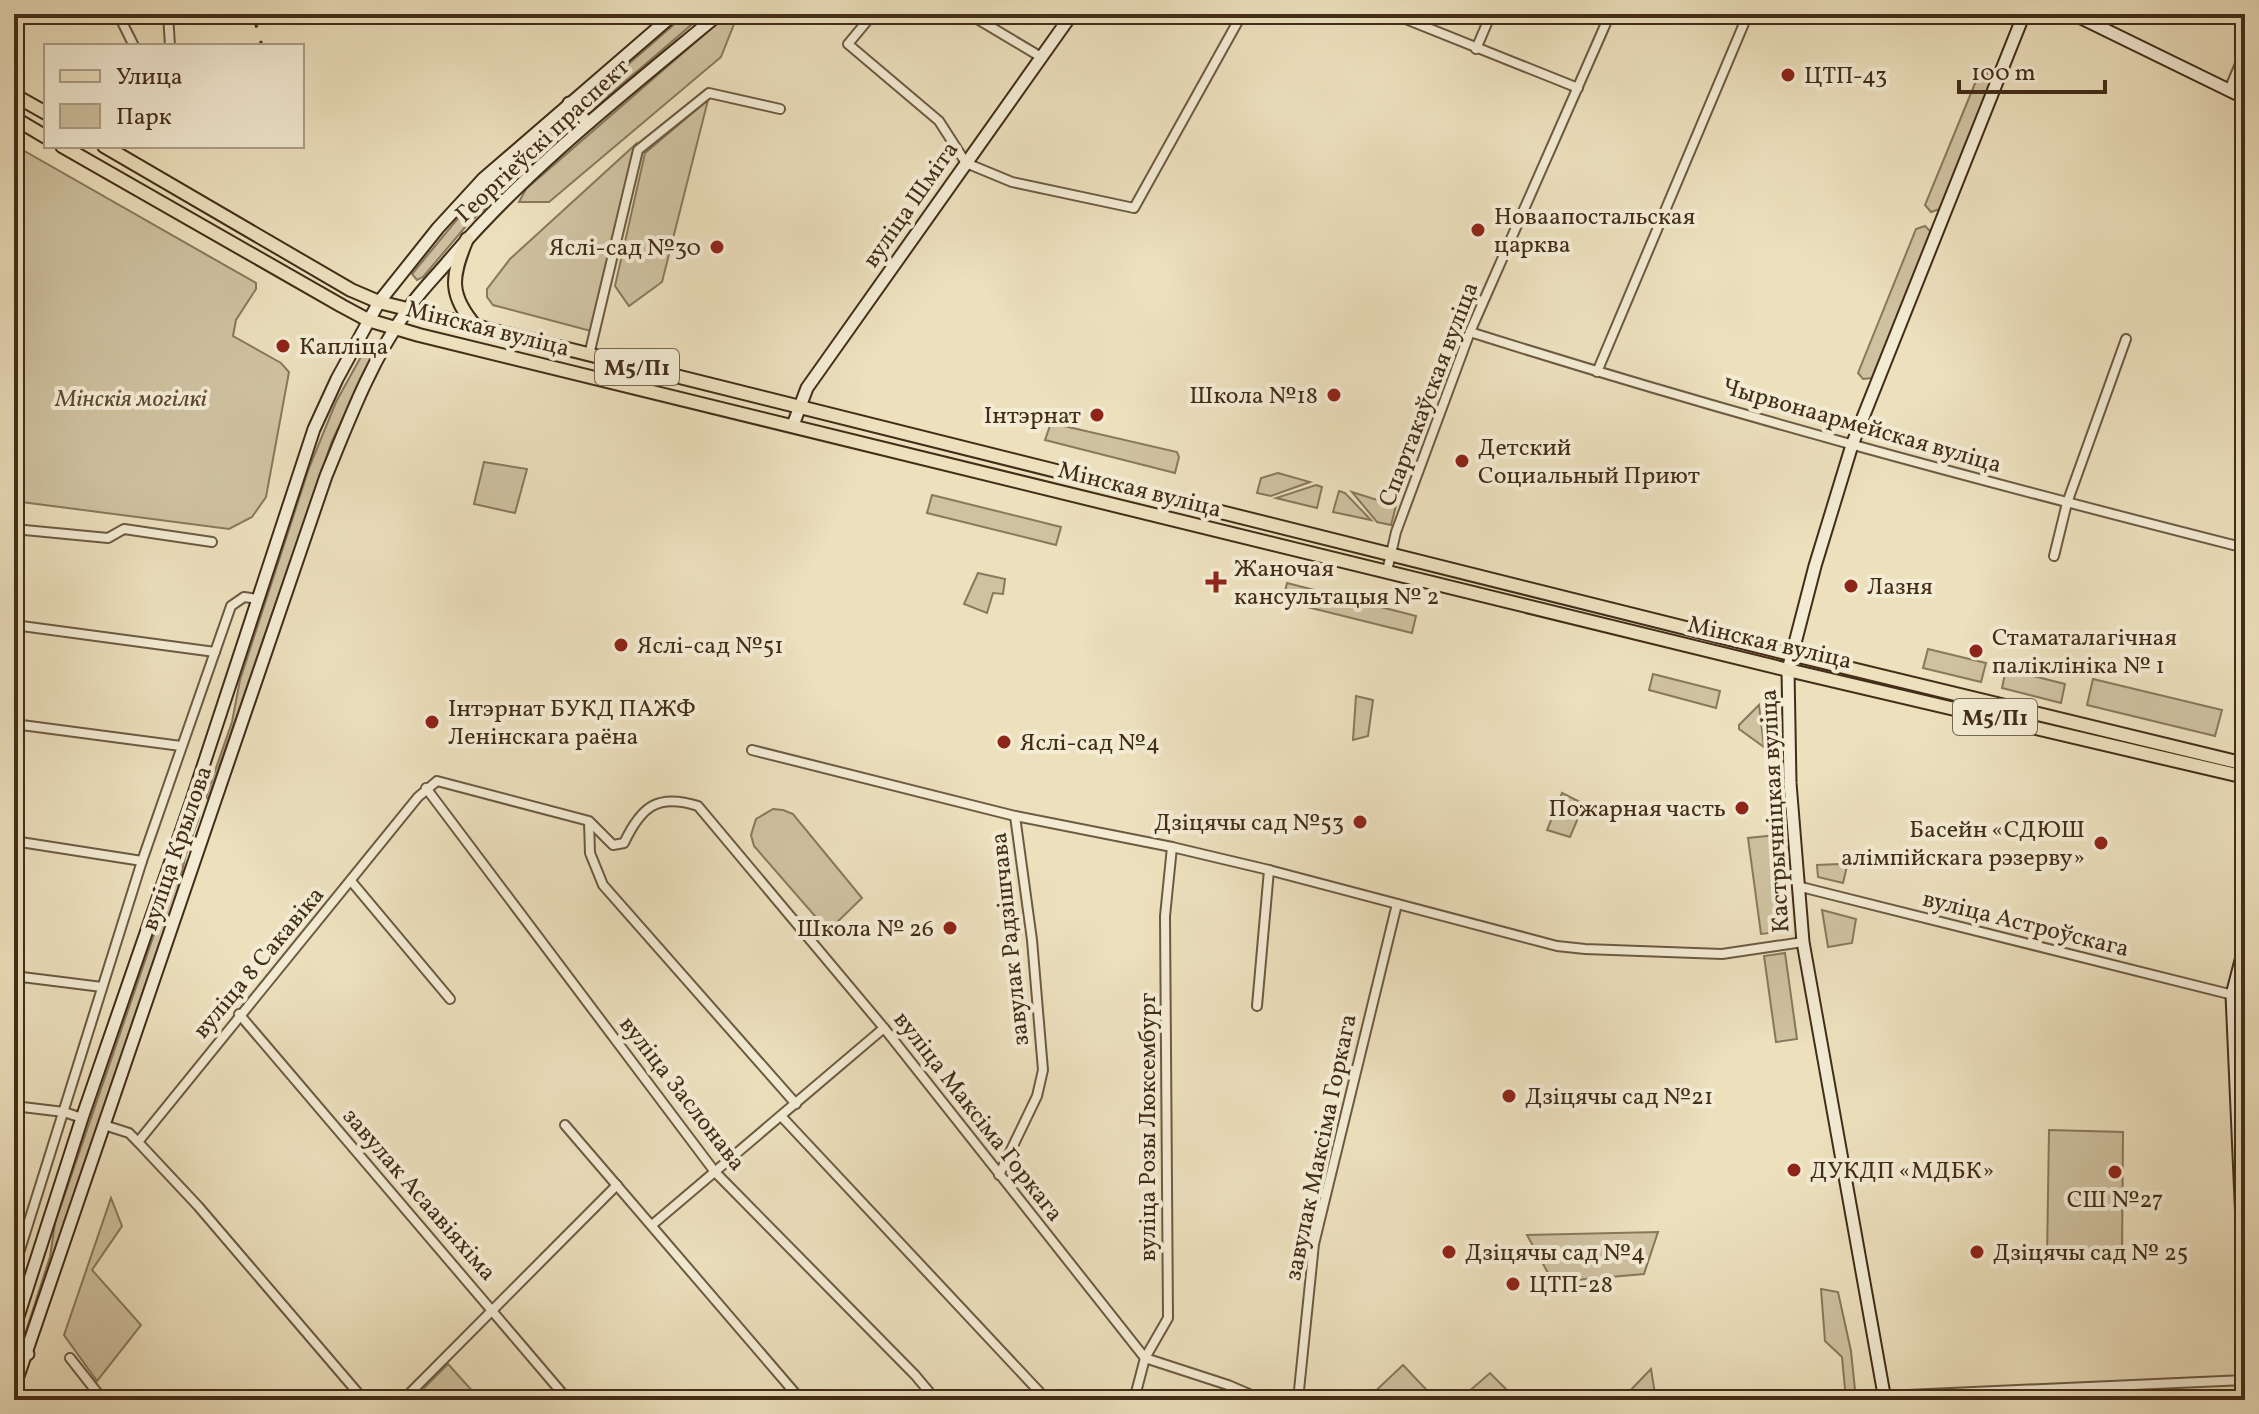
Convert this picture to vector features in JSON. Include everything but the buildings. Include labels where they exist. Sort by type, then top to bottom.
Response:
[{"type":"main road","name":"Георгіеўскі праспект","points":[[368,320],[438,228],[483,179],[674,14]]},
{"type":"main road","name":"Георгіеўскі праспект","points":[[395,328],[467,239],[519,185],[719,14]]},
{"type":"main road","name":"вуліца Шміта","points":[[793,425],[807,388],[1072,14]]},
{"type":"main road","name":"Кастрычніцкая вуліца","points":[[1885,1398],[1803,942],[1789,759],[1788,670],[1790,654],[1852,445],[2024,14]]},
{"type":"main road","points":[[2073,14],[2245,98]]},
{"type":"main road","points":[[14,95],[44,112]]},
{"type":"main road","points":[[569,103],[588,123]]},
{"type":"main road","points":[[14,118],[44,136]]},
{"type":"main road","name":"Мінская вуліца","points":[[66,148],[368,320],[395,328],[1788,670],[2245,777]]},
{"type":"main road","name":"Мінская вуліца","points":[[107,148],[351,290],[379,302],[1790,654],[2245,764]]},
{"type":"main road","points":[[467,239],[455,269],[454,288],[461,310],[477,328]]},
{"type":"main road","name":"вуліца Крылова","points":[[14,1329],[304,456],[337,379],[368,320]]},
{"type":"main road","name":"вуліца Крылова","points":[[14,1388],[326,476],[355,406],[395,328]]},
{"type":"main road","points":[[191,803],[213,810]]},
{"type":"main road","points":[[2245,945],[2232,995],[2245,1291]]},
{"type":"main road","points":[[14,1348],[28,1354]]},
{"type":"street","points":[[118,14],[133,44]]},
{"type":"street","points":[[168,14],[170,44]]},
{"type":"street","points":[[873,14],[848,44],[939,121],[966,163],[1012,182],[1134,208],[1242,14]]},
{"type":"street","points":[[969,14],[1041,57]]},
{"type":"street","points":[[1393,14],[1578,88]]},
{"type":"street","points":[[1476,49],[1491,14]]},
{"type":"street","name":"Спартакаўская вуліца","points":[[1387,571],[1396,532],[1470,332],[1610,14]]},
{"type":"street","points":[[1597,372],[1748,14]]},
{"type":"street","points":[[2229,90],[2245,52]]},
{"type":"street","points":[[589,355],[638,150],[709,93],[780,109]]},
{"type":"street","name":"Чырвонаармейская вуліца","points":[[1470,332],[1852,445],[2245,548]]},
{"type":"street","points":[[2054,556],[2067,503],[2126,339]]},
{"type":"street","points":[[14,529],[108,538],[124,529],[212,542]]},
{"type":"street","points":[[14,1256],[19,1253],[142,861],[231,606],[244,597],[258,599]]},
{"type":"street","points":[[14,625],[215,652]]},
{"type":"street","points":[[14,724],[181,746]]},
{"type":"street","name":"завулак Радзішчава","points":[[752,750],[1015,816],[1032,940],[1043,1070],[1037,1096],[999,1175]]},
{"type":"street","name":"вуліца 8 Сакавіка","points":[[138,1142],[239,1014],[426,788],[437,781],[589,821]]},
{"type":"street","name":"вуліца Заслонава","points":[[426,788],[715,1172],[936,1400]]},
{"type":"street","name":"вуліца Максіма Горкага","points":[[589,821],[613,845],[624,843],[631,829],[651,806],[665,800],[679,800],[698,806],[884,1028],[1145,1358]]},
{"type":"street","points":[[1015,816],[1269,870],[1557,946],[1722,954],[1803,942]]},
{"type":"street","points":[[589,821],[590,853],[603,885],[796,1104]]},
{"type":"street","points":[[14,841],[142,861]]},
{"type":"street","name":"вуліца Розы Люксембург","points":[[1134,1400],[1145,1358],[1168,1318],[1165,916],[1172,847]]},
{"type":"street","points":[[1257,1006],[1269,870]]},
{"type":"street","points":[[351,881],[450,999]]},
{"type":"street","name":"вуліца Астроўскага","points":[[1797,886],[2245,998]]},
{"type":"street","name":"завулак Максіма Горкага","points":[[1298,1400],[1314,1244],[1397,904]]},
{"type":"street","points":[[14,976],[102,987]]},
{"type":"street","name":"завулак Асаавіяхіма","points":[[239,1014],[568,1400]]},
{"type":"street","points":[[652,1225],[884,1028]]},
{"type":"street","points":[[14,1106],[64,1112],[82,1118]]},
{"type":"street","points":[[781,1116],[1047,1400]]},
{"type":"street","points":[[104,1125],[129,1133],[138,1142],[198,1206],[364,1400]]},
{"type":"street","points":[[565,1125],[801,1400]]},
{"type":"street","points":[[403,1400],[617,1185]]},
{"type":"street","points":[[70,1358],[103,1400]]},
{"type":"street","points":[[1145,1358],[1263,1400]]},
{"type":"street","points":[[1885,1398],[1974,1396],[2245,1380]]},
{"type":"green space","points":[[686,14],[704,14],[593,109],[587,108],[585,102]]},
{"type":"green space","points":[[728,14],[738,14],[721,57],[549,202],[519,202],[526,189]]},
{"type":"green space","points":[[1986,72],[1993,79],[1940,209],[1931,212],[1925,205],[1978,76]]},
{"type":"green space","points":[[708,100],[662,282],[629,306],[615,286],[645,153]]},
{"type":"green space","points":[[566,117],[572,119],[574,126],[466,226],[423,277],[417,280],[412,274],[459,217]]},
{"type":"green space","points":[[636,144],[591,331],[493,305],[487,297],[487,289],[510,259]]},
{"type":"green space","name":"Мінскія могілкі","points":[[14,145],[256,283],[256,289],[236,320],[233,336],[281,363],[289,372],[266,497],[252,517],[229,529],[14,501]]},
{"type":"green space","points":[[1925,226],[1931,232],[1872,378],[1863,379],[1858,373],[1916,229]]},
{"type":"green space","points":[[368,344],[373,347],[373,356],[332,441],[208,799],[206,797],[232,722],[240,680],[309,468],[336,402]]},
{"type":"green space","points":[[1051,423],[1177,452],[1179,457],[1175,473],[1045,440]]},
{"type":"green space","points":[[484,462],[527,469],[515,513],[474,504]]},
{"type":"green space","points":[[1278,473],[1310,482],[1271,496],[1257,493],[1261,478]]},
{"type":"green space","points":[[1316,485],[1322,487],[1317,508],[1276,498]]},
{"type":"green space","points":[[1339,491],[1345,493],[1371,520],[1333,512]]},
{"type":"green space","points":[[1352,492],[1396,506],[1391,525],[1377,522]]},
{"type":"green space","points":[[932,495],[1061,527],[1056,545],[927,513]]},
{"type":"green space","points":[[978,573],[1005,579],[1003,594],[993,593],[987,613],[964,604]]},
{"type":"green space","points":[[1287,583],[1416,616],[1412,633],[1283,601]]},
{"type":"green space","points":[[1928,649],[1986,663],[1981,682],[1923,668]]},
{"type":"green space","points":[[2006,669],[2065,684],[2061,703],[2002,688]]},
{"type":"green space","points":[[1653,674],[1720,691],[1716,708],[1649,690]]},
{"type":"green space","points":[[2093,679],[2222,710],[2215,736],[2087,705]]},
{"type":"green space","points":[[1356,696],[1373,700],[1368,736],[1353,740]]},
{"type":"green space","points":[[1759,705],[1764,747],[1739,729],[1739,725]]},
{"type":"green space","points":[[1562,793],[1584,804],[1570,837],[1547,830]]},
{"type":"green space","points":[[773,809],[793,814],[862,898],[828,931],[754,846],[751,835],[756,819]]},
{"type":"green space","points":[[195,815],[199,817],[177,893],[26,1338],[50,1257],[55,1223]]},
{"type":"green space","points":[[1776,835],[1786,931],[1761,934],[1748,838]]},
{"type":"green space","points":[[1817,865],[1847,866],[1843,883],[1818,877]]},
{"type":"green space","points":[[1822,910],[1856,919],[1852,943],[1828,947]]},
{"type":"green space","points":[[1785,953],[1797,1039],[1776,1042],[1764,956]]},
{"type":"green space","points":[[2049,1130],[2123,1132],[2122,1259],[2047,1259]]},
{"type":"green space","points":[[111,1198],[122,1226],[92,1270],[141,1325],[97,1381],[64,1335]]},
{"type":"green space","points":[[1658,1232],[1644,1274],[1553,1282],[1527,1235]]},
{"type":"green space","points":[[1821,1289],[1838,1292],[1851,1351],[1856,1400],[1846,1400],[1842,1357],[1825,1341]]},
{"type":"green space","points":[[448,1364],[476,1395],[475,1400],[412,1400]]},
{"type":"green space","points":[[1403,1365],[1436,1400],[1366,1400]]},
{"type":"green space","points":[[1651,1369],[1656,1400],[1621,1400]]},
{"type":"green space","points":[[1490,1373],[1515,1398],[1527,1400],[1436,1400],[1467,1393]]},
{"type":"green space","points":[[2167,1391],[2168,1400],[2079,1400],[2079,1396]]},
{"type":"railway","points":[[253,14],[261,44]]},
{"type":"place","name":"ЦТП-43","points":[[1788,75]]},
{"type":"place","name":"Новаапостальская царква","points":[[1478,230]]},
{"type":"place","name":"Яслі-сад №30","points":[[717,247]]},
{"type":"place","name":"Капліца","points":[[283,346]]},
{"type":"place","name":"Школа №18","points":[[1334,395]]},
{"type":"place","name":"Інтэрнат","points":[[1097,415]]},
{"type":"place","name":"Детский Социальный Приют","points":[[1462,461]]},
{"type":"place","name":"Жаночая кансультацыя № 2","points":[[1216,582]]},
{"type":"place","name":"Лазня","points":[[1851,586]]},
{"type":"place","name":"Яслі-сад №51","points":[[621,645]]},
{"type":"place","name":"Стаматалагічная паліклініка № 1","points":[[1976,651]]},
{"type":"place","name":"Інтэрнат БУКД ПАЖФ Ленінскага раёна","points":[[432,722]]},
{"type":"place","name":"Яслі-сад №4","points":[[1004,742]]},
{"type":"place","name":"Пожарная часть","points":[[1742,808]]},
{"type":"place","name":"Дзіцячы сад №53","points":[[1360,822]]},
{"type":"place","name":"Басейн «СДЮШ алімпійскага рэзерву»","points":[[2101,843]]},
{"type":"place","name":"Школа № 26","points":[[950,928]]},
{"type":"place","name":"Дзіцячы сад №21","points":[[1509,1096]]},
{"type":"place","name":"ДУКДП «МДБК»","points":[[1794,1170]]},
{"type":"place","name":"СШ №27","points":[[2115,1172]]},
{"type":"place","name":"Дзіцячы сад №4","points":[[1449,1252]]},
{"type":"place","name":"Дзіцячы сад № 25","points":[[1977,1252]]},
{"type":"place","name":"ЦТП-28","points":[[1513,1284]]}]
